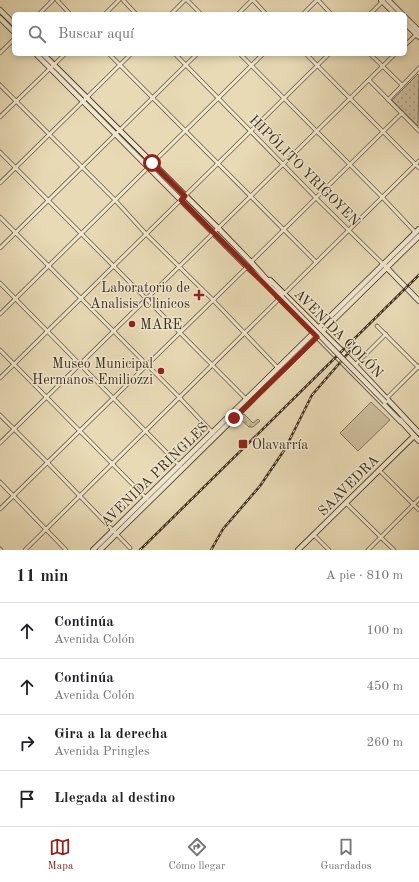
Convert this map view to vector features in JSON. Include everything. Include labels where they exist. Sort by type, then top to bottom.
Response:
[{"type":"main road","points":[[388,0],[400,12]]},
{"type":"main road","points":[[383,1],[393,12]]},
{"type":"main road","points":[[0,10],[12,22]]},
{"type":"main road","points":[[0,18],[12,30]]},
{"type":"main road","points":[[407,20],[418,34]]},
{"type":"main road","points":[[407,25],[418,34]]},
{"type":"main road","name":"AVENIDA COLÓN","points":[[38,56],[86,97],[252,262],[315,335],[419,441]]},
{"type":"main road","name":"AVENIDA COLÓN","points":[[44,56],[52,67],[82,101],[247,267],[320,330],[355,365],[386,400],[401,422]]},
{"type":"main road","name":"AVENIDA PRINGLES","points":[[214,434],[418,232]]},
{"type":"main road","name":"HIPÓLITO YRIGOYEN","points":[[385,266],[419,301]]},
{"type":"main road","name":"AVENIDA COLÓN","points":[[282,297],[419,433]]},
{"type":"main road","name":"AVENIDA PRINGLES","points":[[100,550],[114,533],[182,467],[278,368],[315,335]]},
{"type":"main road","name":"SAAVEDRA","points":[[298,550],[414,436]]},
{"type":"main road","name":"AVENIDA PRINGLES","points":[[93,550],[114,533]]},
{"type":"street","points":[[41,12],[53,0]]},
{"type":"street","points":[[57,0],[68,12]]},
{"type":"street","points":[[107,12],[119,0]]},
{"type":"street","points":[[123,0],[134,12]]},
{"type":"street","points":[[173,12],[186,0],[199,12]]},
{"type":"street","points":[[240,12],[252,0],[264,12]]},
{"type":"street","points":[[305,12],[318,0],[329,12]]},
{"type":"street","points":[[372,12],[383,1]]},
{"type":"street","points":[[407,43],[418,34]]},
{"type":"street","points":[[0,53],[12,41]]},
{"type":"street","points":[[0,117],[63,56]]},
{"type":"street","points":[[112,56],[316,262]]},
{"type":"street","points":[[0,183],[128,56]]},
{"type":"street","name":"HIPÓLITO YRIGOYEN","points":[[177,56],[385,266]]},
{"type":"street","points":[[0,248],[195,56]]},
{"type":"street","points":[[242,56],[418,232]]},
{"type":"street","points":[[0,314],[261,56]]},
{"type":"street","points":[[308,56],[419,168]]},
{"type":"street","points":[[0,378],[327,56]]},
{"type":"street","points":[[372,56],[402,85]]},
{"type":"street","points":[[0,443],[394,56]]},
{"type":"street","points":[[388,100],[418,71]]},
{"type":"street","points":[[369,80],[418,129]]},
{"type":"street","points":[[0,85],[115,200],[146,234],[213,300],[278,368]]},
{"type":"street","points":[[252,262],[402,113]]},
{"type":"street","points":[[0,152],[246,400]]},
{"type":"street","points":[[25,550],[419,161]]},
{"type":"street","points":[[0,218],[214,434]]},
{"type":"street","points":[[0,509],[247,267]]},
{"type":"street","points":[[0,283],[182,467]]},
{"type":"street","points":[[378,326],[419,367],[386,400]]},
{"type":"street","points":[[355,365],[386,334]]},
{"type":"street","points":[[0,350],[148,499]]},
{"type":"street","points":[[0,416],[47,462],[130,548]]},
{"type":"street","points":[[379,470],[419,510]]},
{"type":"street","points":[[0,482],[66,550]]},
{"type":"street","points":[[368,550],[419,499]]},
{"type":"street","points":[[346,502],[394,550]]},
{"type":"street","points":[[314,535],[329,550]]},
{"type":"shaded area","points":[[418,74],[419,76],[418,126],[392,100]]},
{"type":"shaded area","points":[[371,402],[390,420],[358,451],[340,433]]},
{"type":"shaded area","points":[[244,414],[253,423],[258,419],[260,421],[253,427],[249,427],[239,418]]},
{"type":"railway","points":[[140,550],[419,275]]},
{"type":"railway","points":[[211,550],[223,529],[260,486],[285,449],[312,395],[350,351]]},
{"type":"place","name":"Laboratorio de Analisis Clinicos","points":[[199,295]]},
{"type":"place","name":"MARE","points":[[132,324]]},
{"type":"place","name":"Museo Municipal Hermanos Emiliozzi","points":[[161,371]]},
{"type":"place","name":"Olavarría","points":[[243,444]]},
{"type":"route","points":[[152,163],[185,196],[181,200],[317,337],[234,418]]}]
